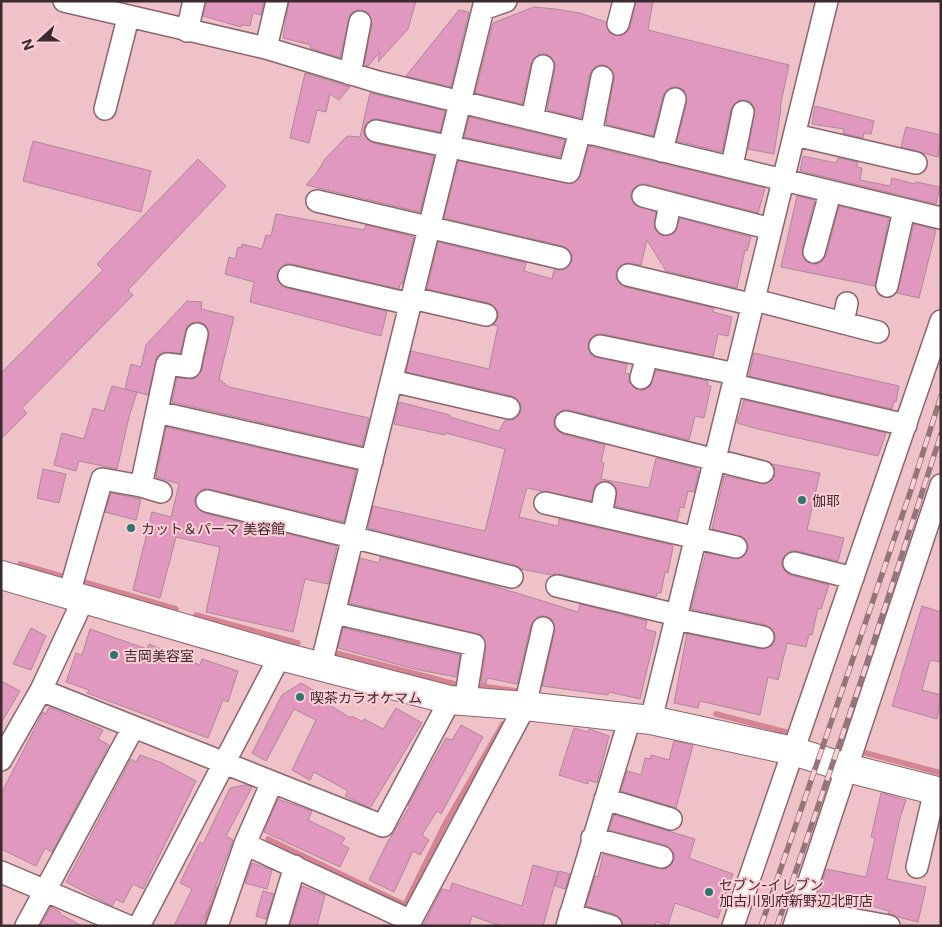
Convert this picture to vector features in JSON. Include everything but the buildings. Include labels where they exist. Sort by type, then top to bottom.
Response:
[{"type":"street","points":[[64,1],[115,10],[187,31],[266,48],[350,74],[586,133],[732,166],[830,193],[941,218]]},
{"type":"street","points":[[187,31],[194,1]]},
{"type":"street","points":[[266,48],[277,1]]},
{"type":"street","points":[[321,666],[484,5],[506,1]]},
{"type":"street","points":[[611,926],[568,920],[605,799],[640,719],[677,617],[827,1]]},
{"type":"street","points":[[105,109],[115,10]]},
{"type":"street","points":[[350,74],[360,22]]},
{"type":"street","points":[[532,119],[543,66]]},
{"type":"street","points":[[376,131],[569,172],[586,133],[602,77]]},
{"type":"street","points":[[662,151],[675,99]]},
{"type":"street","points":[[732,166],[743,112]]},
{"type":"street","points":[[795,135],[916,163]]},
{"type":"street","points":[[814,252],[830,193]]},
{"type":"street","points":[[642,196],[668,214],[771,229]]},
{"type":"street","points":[[317,201],[429,228],[546,261]]},
{"type":"street","points":[[887,286],[904,210]]},
{"type":"street","points":[[628,275],[754,302],[845,313],[878,332]]},
{"type":"street","points":[[289,276],[486,315]]},
{"type":"street","points":[[733,926],[941,321]]},
{"type":"street","points":[[3,752],[41,690],[76,596],[102,478],[151,489],[157,412],[166,364],[190,367],[196,334]]},
{"type":"street","points":[[600,346],[647,356],[906,425]]},
{"type":"street","points":[[641,378],[647,356]]},
{"type":"street","points":[[392,381],[498,399]]},
{"type":"street","points":[[157,412],[372,461]]},
{"type":"street","points":[[566,422],[617,425],[716,460],[764,472]]},
{"type":"street","points":[[796,922],[941,485]]},
{"type":"street","points":[[601,516],[605,493]]},
{"type":"street","points":[[207,501],[245,520],[353,538],[512,577]]},
{"type":"street","points":[[545,503],[696,540],[736,547]]},
{"type":"street","points":[[794,564],[853,578]]},
{"type":"street","points":[[1,575],[280,656],[457,701],[525,706],[640,719],[793,751],[847,768],[938,791],[917,867]]},
{"type":"street","points":[[566,595],[677,617],[763,637]]},
{"type":"street","points":[[41,690],[383,826],[457,701],[474,646],[335,613]]},
{"type":"street","points":[[245,844],[296,866],[408,923],[525,706],[543,628]]},
{"type":"street","points":[[139,926],[280,656]]},
{"type":"street","points":[[26,926],[133,728]]},
{"type":"street","points":[[217,926],[245,844],[272,782]]},
{"type":"street","points":[[605,799],[671,819]]},
{"type":"street","points":[[592,838],[662,857]]},
{"type":"street","points":[[277,926],[296,866]]},
{"type":"street","points":[[1,872],[128,926]]},
{"type":"street","points":[[796,922],[829,915],[889,926]]},
{"type":"waterway","points":[[20,564],[68,578]]},
{"type":"waterway","points":[[77,580],[176,609]]},
{"type":"waterway","points":[[196,615],[298,643]]},
{"type":"waterway","points":[[336,653],[455,684]]},
{"type":"waterway","points":[[472,685],[524,692]]},
{"type":"waterway","points":[[716,714],[790,733]]},
{"type":"waterway","points":[[268,839],[405,905],[444,826],[503,724]]},
{"type":"waterway","points":[[862,752],[941,773]]},
{"type":"waterway","points":[[205,926],[219,888]]},
{"type":"railway","points":[[761,926],[911,490],[941,396]]},
{"type":"railway","points":[[777,926],[863,675],[941,434]]},
{"type":"place","name":"伽耶","points":[[802,500]]},
{"type":"place","name":"カット＆パーマ 美容館","points":[[131,528]]},
{"type":"place","name":"吉岡美容室","points":[[114,655]]},
{"type":"place","name":"喫茶カラオケマム","points":[[300,697]]},
{"type":"place","name":"セブン-イレブン 加古川別府新野辺北町店","points":[[709,892]]}]
